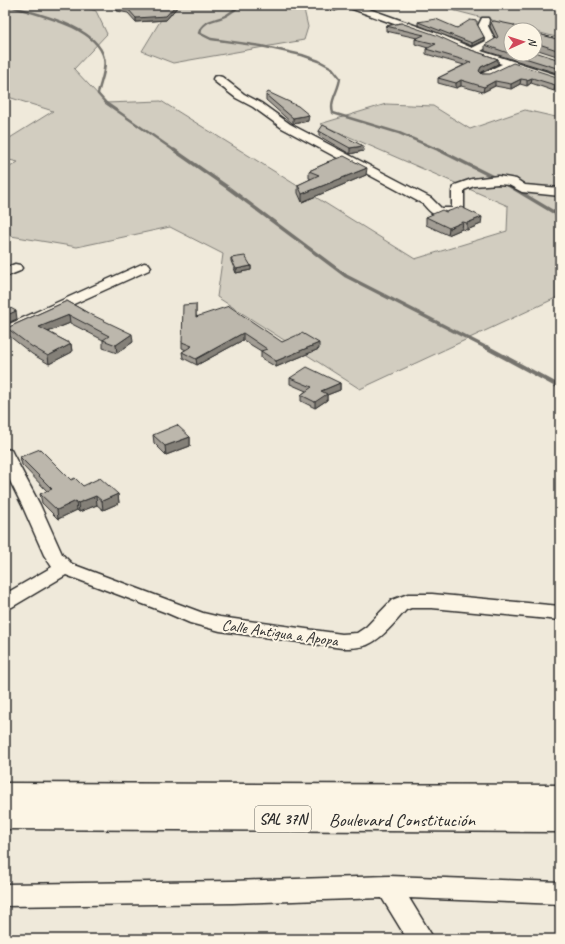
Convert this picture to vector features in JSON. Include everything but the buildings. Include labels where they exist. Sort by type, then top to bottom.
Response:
[{"type":"highway","name":"Boulevard Constitución","points":[[5,795],[560,797]]},
{"type":"highway","name":"Boulevard Constitución","points":[[5,817],[560,820]]},
{"type":"street","points":[[350,5],[439,36],[473,51],[560,79]]},
{"type":"street","points":[[473,51],[491,42],[483,26],[485,20]]},
{"type":"street","points":[[485,76],[510,64]]},
{"type":"street","points":[[218,79],[240,96],[257,105],[286,126],[380,174],[428,201],[437,211],[454,212],[458,210],[459,188],[472,183],[487,180],[506,181],[522,188],[560,192]]},
{"type":"street","points":[[5,331],[144,267]]},
{"type":"street","points":[[5,454],[31,505],[53,555],[65,568],[5,602]]},
{"type":"street","name":"Calle Antigua a Apopa","points":[[65,568],[174,608],[197,618],[220,624],[342,641],[361,640],[373,632],[400,605],[408,601],[432,601],[560,613]]},
{"type":"street","points":[[389,887],[421,939]]},
{"type":"street","points":[[5,895],[233,892],[389,887],[560,893]]},
{"type":"shaded area","points":[[5,5],[78,5],[96,11],[107,34],[74,69],[106,103],[161,101],[415,259],[507,231],[508,206],[320,124],[386,104],[433,106],[470,129],[525,110],[560,118],[560,296],[360,389],[217,297],[223,254],[170,227],[77,247],[5,235],[5,170],[18,162],[5,159],[5,141],[53,111],[5,96]]},
{"type":"shaded area","points":[[166,5],[303,5],[308,27],[304,40],[173,63],[142,51],[162,18]]},
{"type":"shaded area","points":[[433,5],[560,5],[560,38],[543,34],[543,22],[503,23]]},
{"type":"waterway","points":[[7,5],[63,22],[89,37],[99,47],[105,62],[98,94],[106,103],[175,151]]},
{"type":"waterway","points":[[240,5],[227,15],[204,25],[199,33],[211,39],[261,46],[302,55],[319,61],[332,68],[340,78],[332,104],[333,113],[399,133],[441,151]]},
{"type":"waterway","points":[[174,150],[227,187],[346,276],[487,348]]},
{"type":"waterway","points":[[441,151],[503,182],[560,216]]},
{"type":"waterway","points":[[486,347],[560,387]]}]
